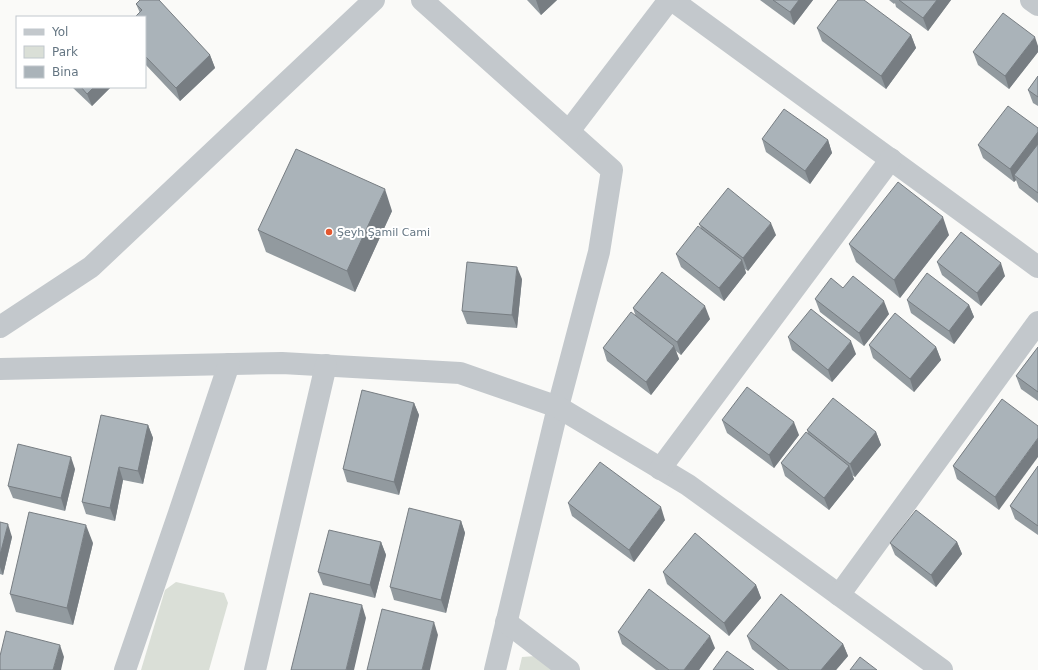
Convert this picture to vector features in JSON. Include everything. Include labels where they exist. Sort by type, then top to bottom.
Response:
[{"type":"street","points":[[0,327],[91,266],[374,0]]},
{"type":"street","points":[[422,0],[612,170],[598,252],[558,407],[495,670]]},
{"type":"street","points":[[569,131],[669,0]]},
{"type":"street","points":[[672,0],[1038,266]]},
{"type":"street","points":[[1031,0],[1038,5]]},
{"type":"street","points":[[660,469],[891,159]]},
{"type":"street","points":[[839,595],[1038,322]]},
{"type":"street","points":[[0,369],[282,363],[460,373],[558,407],[688,485],[942,670]]},
{"type":"street","points":[[125,670],[229,364]]},
{"type":"street","points":[[255,670],[326,365]]},
{"type":"street","points":[[506,622],[569,670]]},
{"type":"green space","points":[[176,582],[224,593],[228,603],[209,670],[141,670],[165,590]]},
{"type":"green space","points":[[536,656],[554,670],[519,670],[522,657]]},
{"type":"building","points":[[140,0],[159,0],[210,55],[176,88],[146,57],[146,16],[136,16],[142,10],[136,4]]},
{"type":"building","points":[[773,0],[799,0],[790,12]]},
{"type":"building","points":[[838,0],[864,0],[911,35],[881,76],[817,28]]},
{"type":"building","points":[[899,0],[937,0],[923,18]]},
{"type":"building","points":[[1003,13],[1035,37],[1005,76],[973,52]]},
{"type":"building","points":[[1038,76],[1038,97],[1028,90]]},
{"type":"building","points":[[82,88],[93,88],[87,94]]},
{"type":"building","points":[[1008,106],[1038,128],[1038,132],[1010,169],[978,145]]},
{"type":"building","points":[[784,109],[828,140],[805,171],[762,139]]},
{"type":"building","points":[[1038,144],[1038,193],[1014,175]]},
{"type":"building","name":"Şeyh Şamil Cami","points":[[296,149],[385,189],[347,271],[258,230]]},
{"type":"building","points":[[898,182],[943,217],[894,280],[849,244]]},
{"type":"building","points":[[728,188],[771,223],[743,258],[699,224]]},
{"type":"building","points":[[698,226],[742,260],[719,288],[676,254]]},
{"type":"building","points":[[961,232],[1001,263],[977,293],[937,262]]},
{"type":"building","points":[[467,262],[517,267],[512,315],[462,311]]},
{"type":"building","points":[[662,272],[705,306],[677,342],[633,308]]},
{"type":"building","points":[[927,273],[969,305],[949,331],[907,300]]},
{"type":"building","points":[[853,276],[884,301],[859,333],[815,299],[831,278],[843,288]]},
{"type":"building","points":[[811,309],[851,341],[828,370],[788,337]]},
{"type":"building","points":[[631,312],[674,346],[646,382],[603,348]]},
{"type":"building","points":[[895,313],[936,347],[910,379],[869,345]]},
{"type":"building","points":[[1038,347],[1038,392],[1016,376]]},
{"type":"building","points":[[747,387],[794,422],[769,455],[722,420]]},
{"type":"building","points":[[362,390],[414,403],[394,482],[343,469]]},
{"type":"building","points":[[833,398],[876,432],[850,464],[807,430]]},
{"type":"building","points":[[1002,399],[1038,426],[1038,438],[995,497],[953,466]]},
{"type":"building","points":[[101,415],[148,425],[138,471],[119,467],[110,508],[82,502]]},
{"type":"building","points":[[806,432],[849,466],[824,498],[781,463]]},
{"type":"building","points":[[18,444],[71,457],[61,498],[8,486]]},
{"type":"building","points":[[600,462],[661,507],[629,550],[568,503]]},
{"type":"building","points":[[1038,466],[1038,526],[1010,506]]},
{"type":"building","points":[[409,508],[461,521],[441,600],[390,587]]},
{"type":"building","points":[[916,510],[957,542],[931,575],[890,543]]},
{"type":"building","points":[[29,512],[86,525],[67,608],[10,594]]},
{"type":"building","points":[[0,522],[8,524],[0,555]]},
{"type":"building","points":[[329,530],[381,542],[370,585],[318,572]]},
{"type":"building","points":[[695,533],[756,585],[724,623],[663,572]]},
{"type":"building","points":[[649,589],[710,636],[684,670],[669,670],[618,632]]},
{"type":"building","points":[[310,593],[362,605],[346,670],[291,670]]},
{"type":"building","points":[[781,594],[843,644],[821,670],[789,670],[747,636]]},
{"type":"building","points":[[382,609],[434,622],[422,670],[367,670]]},
{"type":"building","points":[[6,631],[60,645],[53,670],[0,670],[0,656]]},
{"type":"building","points":[[727,651],[754,670],[713,670]]},
{"type":"building","points":[[860,657],[877,670],[850,670]]},
{"type":"place","name":"Şeyh Şamil Cami","points":[[329,232]]}]
